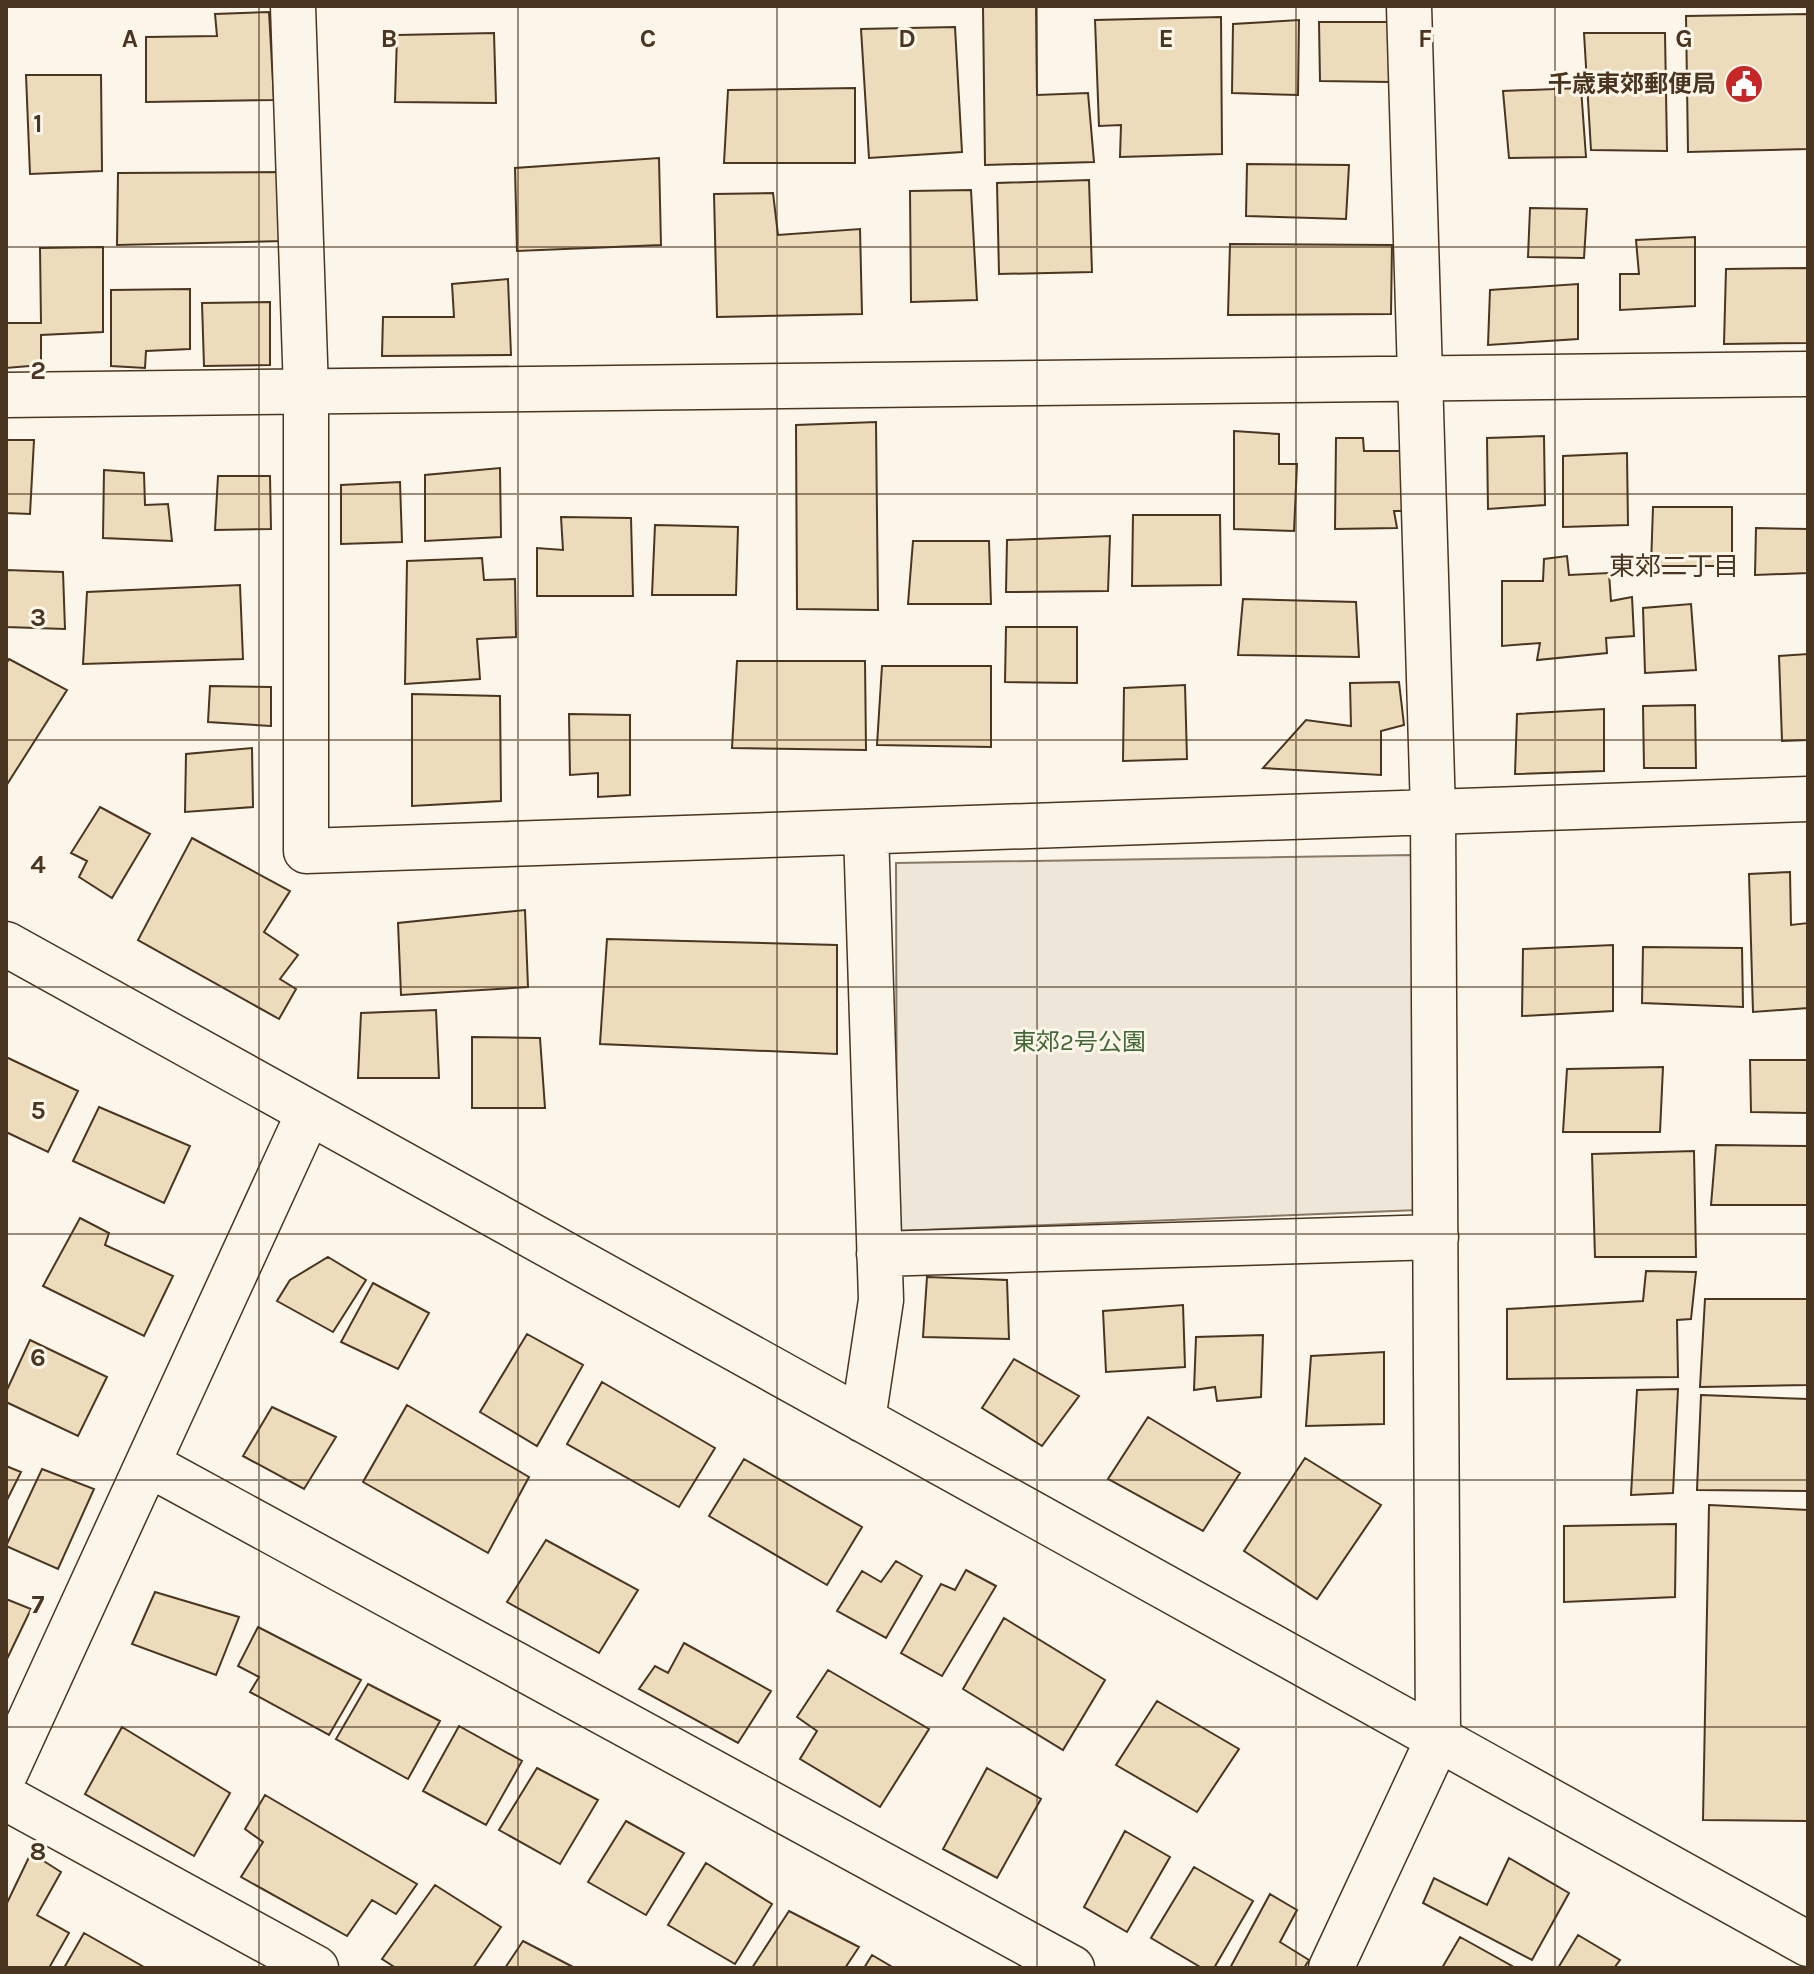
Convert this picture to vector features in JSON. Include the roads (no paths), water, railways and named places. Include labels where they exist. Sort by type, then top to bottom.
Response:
[{"type":"street","points":[[293,6],[306,391],[306,851],[1808,799]]},
{"type":"street","points":[[1331,1968],[1438,1739],[1433,812],[1409,6]]},
{"type":"street","points":[[6,395],[1808,374]]},
{"type":"street","points":[[863,1420],[881,1300],[866,832]]},
{"type":"street","points":[[6,944],[1808,1944]]},
{"type":"street","points":[[6,1772],[309,1112]]},
{"type":"street","points":[[879,1254],[1436,1237]]},
{"type":"street","points":[[148,1464],[1072,1968]]},
{"type":"street","points":[[6,1798],[316,1968]]},
{"type":"place","name":"千歳東郊郵便局","points":[[1744,84]]},
{"type":"district","name":"東郊二丁目","points":[[1674,566]]},
{"type":"park label","name":"東郊2号公園","points":[[1079,1042]]}]
